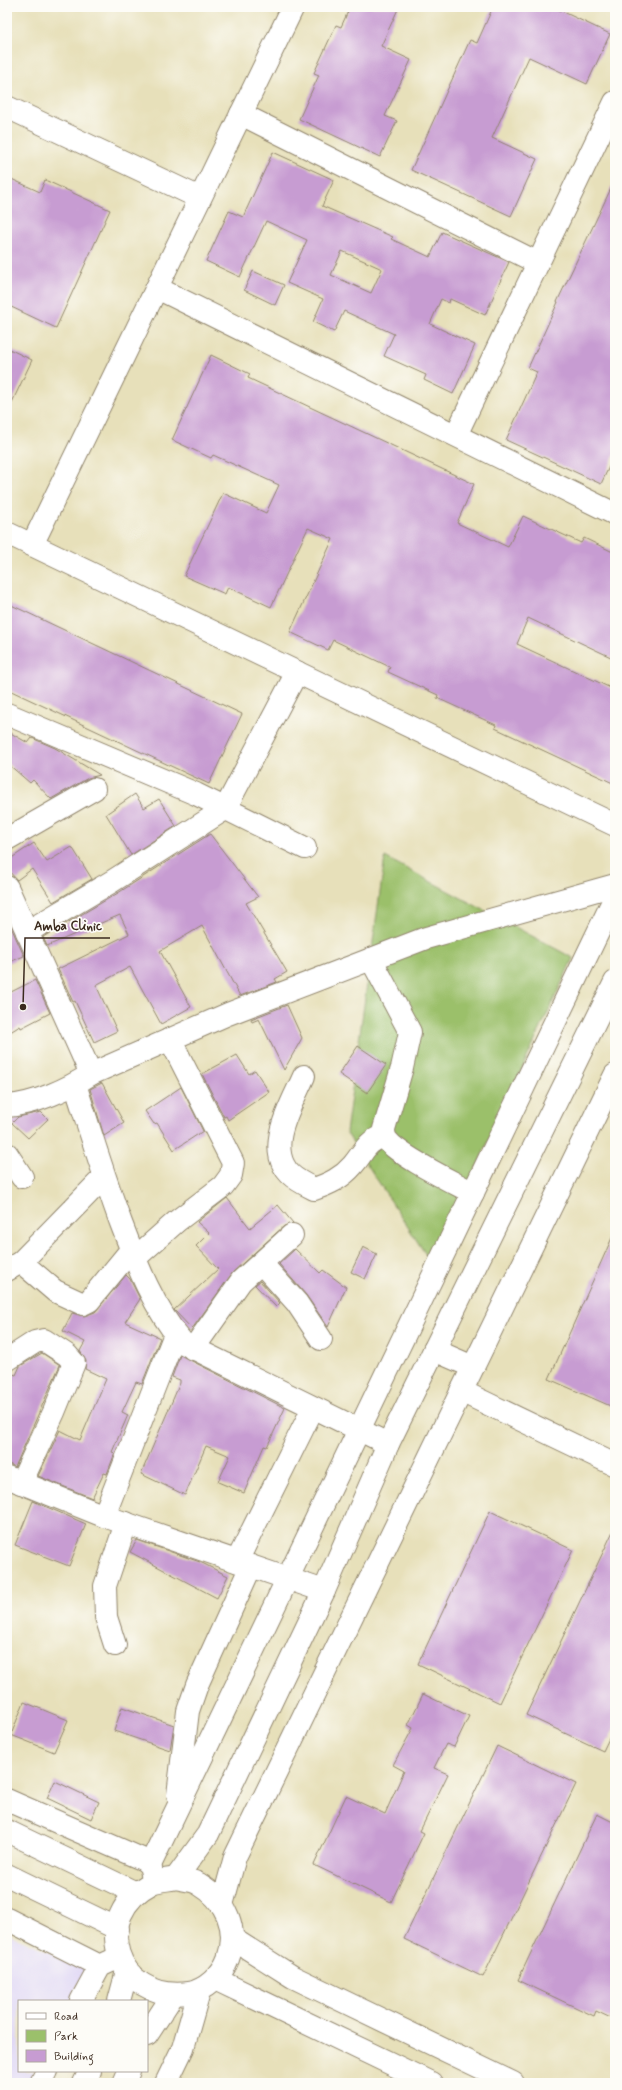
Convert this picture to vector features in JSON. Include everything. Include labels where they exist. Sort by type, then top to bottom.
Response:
[{"type":"street","points":[[32,545],[293,7]]},
{"type":"street","points":[[456,435],[615,102]]},
{"type":"street","points":[[7,107],[200,198]]},
{"type":"street","points":[[241,114],[538,263]]},
{"type":"street","points":[[156,288],[615,514]]},
{"type":"street","points":[[7,533],[615,825]]},
{"type":"street","points":[[27,932],[111,882],[225,809],[297,672]]},
{"type":"street","points":[[7,714],[196,794],[305,848]]},
{"type":"street","points":[[7,840],[94,789]]},
{"type":"street","points":[[7,1106],[34,1100],[228,1014],[426,938],[615,885]]},
{"type":"street","points":[[7,887],[27,932],[83,1079],[104,1177],[133,1254],[162,1315],[175,1334],[183,1343],[192,1349],[388,1444]]},
{"type":"street","points":[[119,2000],[116,1965],[116,1935],[121,1913],[146,1880],[177,1808],[615,897]]},
{"type":"street","points":[[371,959],[410,1032],[402,1068],[384,1129],[384,1135],[388,1142],[411,1158],[473,1193]]},
{"type":"street","points":[[176,1878],[208,1834],[324,1591],[388,1444],[615,982]]},
{"type":"street","points":[[104,1177],[14,1266],[55,1291],[83,1304],[89,1301],[133,1254],[223,1186],[231,1175],[233,1163],[170,1039]]},
{"type":"street","points":[[222,1905],[235,1857],[615,1075]]},
{"type":"street","points":[[304,1076],[280,1135],[280,1154],[290,1174],[314,1189],[334,1183],[353,1166],[371,1140],[384,1135]]},
{"type":"street","points":[[7,1154],[22,1176]]},
{"type":"street","points":[[192,1349],[241,1281],[262,1264],[292,1235]]},
{"type":"street","points":[[262,1264],[297,1303],[321,1338]]},
{"type":"street","points":[[104,1516],[175,1334]]},
{"type":"street","points":[[7,1360],[35,1342],[44,1340],[67,1355],[74,1363],[54,1412],[14,1480],[104,1516],[324,1591]]},
{"type":"street","points":[[434,1350],[473,1367]]},
{"type":"street","points":[[461,1391],[615,1465]]},
{"type":"street","points":[[177,1808],[188,1711],[244,1564],[313,1408]]},
{"type":"street","points":[[115,1645],[106,1617],[106,1586],[126,1523]]},
{"type":"street","points":[[7,1800],[144,1860],[146,1880]]},
{"type":"street","points":[[7,1831],[146,1880],[176,1878],[198,1883],[218,1898],[229,1916],[233,1939],[228,1960],[207,1985],[183,2048],[166,2083]]},
{"type":"street","points":[[7,1875],[118,1929]]},
{"type":"street","points":[[7,1919],[116,1965],[150,1990],[173,1995],[207,1985],[431,2083]]},
{"type":"street","points":[[233,1939],[293,1977],[514,2083]]},
{"type":"street","points":[[82,2000],[116,1965]]},
{"type":"street","points":[[148,2033],[173,1995]]},
{"type":"street","points":[[41,2083],[46,2072]]},
{"type":"street","points":[[84,2083],[90,2072]]},
{"type":"street","points":[[124,2083],[130,2072]]},
{"type":"shaded area","points":[[7,1933],[86,1968],[70,2000],[18,2000],[18,2072],[34,2072],[29,2083],[7,2083]]},
{"type":"green space","points":[[385,857],[573,958],[432,1264],[346,1132]]},
{"type":"building","points":[[350,7],[399,7],[381,46],[411,60],[385,116],[397,121],[380,157],[299,119],[319,75],[314,73],[336,25],[341,27]]},
{"type":"building","points":[[493,7],[553,7],[610,34],[587,84],[529,57],[492,138],[537,159],[511,216],[411,170],[470,40],[477,43]]},
{"type":"building","points":[[273,152],[334,180],[322,206],[393,237],[391,239],[430,257],[442,232],[509,262],[485,315],[450,299],[449,303],[441,299],[430,324],[475,345],[453,394],[424,380],[426,375],[384,356],[394,334],[344,311],[334,332],[313,322],[323,299],[287,283],[307,240],[266,221],[240,277],[206,261],[229,211],[243,217]],"holes":[[[342,251],[382,269],[371,293],[331,275]]]},
{"type":"building","points":[[7,177],[40,192],[45,180],[110,210],[56,328],[7,305]]},
{"type":"building","points":[[615,180],[615,454],[601,484],[506,440],[537,372],[528,368],[557,302]]},
{"type":"building","points":[[253,271],[284,285],[275,305],[244,290]]},
{"type":"building","points":[[7,348],[32,360],[7,413]]},
{"type":"building","points":[[211,355],[250,374],[248,378],[474,484],[457,523],[508,547],[523,516],[581,543],[584,538],[615,553],[615,659],[528,618],[517,644],[615,690],[615,784],[495,728],[496,725],[437,698],[438,695],[388,672],[390,667],[333,640],[328,650],[290,632],[333,539],[308,528],[271,607],[228,587],[225,594],[184,576],[223,493],[266,513],[279,485],[213,455],[211,458],[172,440]]},
{"type":"building","points":[[7,603],[242,714],[209,784],[7,689]]},
{"type":"building","points":[[7,731],[28,743],[32,738],[55,748],[100,775],[88,778],[51,799],[33,780],[30,783],[7,763]]},
{"type":"building","points":[[135,794],[144,808],[159,799],[176,826],[131,855],[106,814]]},
{"type":"building","points":[[210,834],[258,897],[246,903],[287,972],[275,979],[277,982],[240,996],[202,926],[160,951],[191,1007],[161,1024],[130,967],[96,985],[117,1031],[94,1042],[58,969],[129,934],[120,915],[47,946],[43,937],[118,893]]},
{"type":"building","points":[[34,843],[47,862],[72,847],[92,879],[53,902],[32,869],[17,880],[7,869],[7,861]]},
{"type":"building","points":[[7,918],[24,956],[7,963]]},
{"type":"building","points":[[35,980],[50,1013],[21,1028],[20,1026],[7,1034],[7,994]]},
{"type":"building","points":[[287,1005],[302,1038],[284,1070],[259,1019],[252,1022],[251,1019]]},
{"type":"building","points":[[358,1046],[386,1065],[367,1093],[339,1074]]},
{"type":"building","points":[[237,1055],[249,1074],[255,1070],[269,1092],[228,1120],[226,1116],[224,1117],[202,1074]]},
{"type":"building","points":[[102,1083],[124,1123],[104,1136],[90,1089]]},
{"type":"building","points":[[181,1087],[203,1131],[174,1150],[157,1123],[154,1124],[145,1111]]},
{"type":"building","points":[[41,1112],[48,1119],[28,1138],[12,1123],[18,1117]]},
{"type":"building","points":[[227,1198],[250,1228],[278,1205],[293,1223],[284,1226],[233,1272],[192,1329],[174,1310],[218,1269],[196,1246],[209,1233],[197,1222]]},
{"type":"building","points":[[615,1231],[615,1408],[549,1379]]},
{"type":"building","points":[[363,1247],[377,1254],[365,1279],[351,1272]]},
{"type":"building","points":[[295,1249],[320,1273],[323,1270],[346,1287],[328,1327],[306,1295],[279,1264]]},
{"type":"building","points":[[126,1275],[130,1279],[140,1299],[125,1322],[160,1338],[142,1384],[136,1382],[122,1412],[128,1415],[112,1452],[115,1453],[107,1474],[104,1473],[92,1498],[38,1476],[60,1430],[80,1440],[106,1379],[85,1369],[86,1361],[80,1351],[85,1342],[63,1331],[72,1313],[84,1316],[95,1312]]},
{"type":"building","points":[[260,1281],[280,1303],[276,1307],[255,1285]]},
{"type":"building","points":[[42,1353],[60,1365],[15,1467],[7,1463],[7,1372],[16,1375],[20,1366]]},
{"type":"building","points":[[180,1355],[285,1408],[267,1447],[264,1446],[244,1493],[218,1482],[230,1456],[206,1446],[185,1495],[141,1474],[180,1383],[180,1380],[172,1377]]},
{"type":"building","points":[[33,1501],[86,1524],[69,1566],[15,1545]]},
{"type":"building","points":[[490,1511],[573,1550],[500,1703],[418,1664]]},
{"type":"building","points":[[615,1527],[615,1726],[603,1751],[526,1715]]},
{"type":"building","points":[[137,1540],[200,1562],[228,1576],[217,1598],[130,1552]]},
{"type":"building","points":[[423,1694],[469,1716],[454,1747],[446,1744],[434,1768],[448,1774],[420,1831],[424,1833],[391,1902],[314,1865],[346,1796],[385,1814],[404,1771],[393,1765],[413,1728],[408,1725]]},
{"type":"building","points":[[24,1702],[68,1720],[54,1752],[11,1735]]},
{"type":"building","points":[[122,1707],[174,1725],[170,1750],[114,1731]]},
{"type":"building","points":[[497,1746],[576,1784],[483,1977],[404,1939]]},
{"type":"building","points":[[55,1781],[99,1802],[91,1819],[47,1798]]},
{"type":"building","points":[[597,1814],[615,1823],[615,2020],[596,2011],[594,2016],[518,1980]]},
{"type":"place","name":"Amba Clinic","points":[[23,1007]]}]
